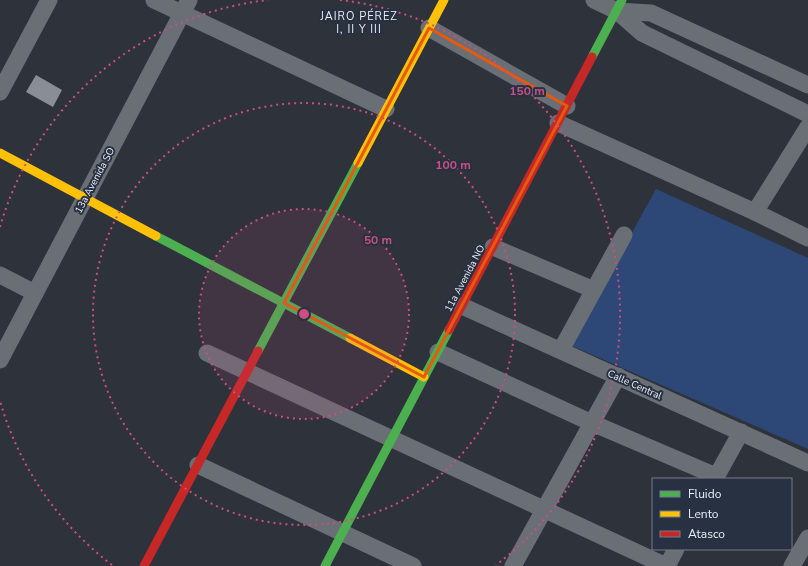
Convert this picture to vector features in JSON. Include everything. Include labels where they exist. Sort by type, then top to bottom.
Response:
[{"type":"street","points":[[0,92],[49,0]]},
{"type":"street","points":[[154,0],[185,7],[386,109]]},
{"type":"street","points":[[144,566],[444,0]]},
{"type":"street","points":[[594,0],[651,13],[808,85]]},
{"type":"street","points":[[619,6],[642,33],[808,114]]},
{"type":"street","name":"11a Avenida NO","points":[[325,566],[619,6]]},
{"type":"street","name":"13a Avenida SO","points":[[0,360],[185,7]]},
{"type":"street","points":[[429,28],[567,106]]},
{"type":"street","points":[[558,123],[755,212],[808,238]]},
{"type":"street","points":[[755,212],[808,127]]},
{"type":"street","points":[[0,153],[424,377]]},
{"type":"street","points":[[561,350],[624,235]]},
{"type":"street","points":[[493,247],[594,290]]},
{"type":"street","points":[[0,275],[35,293]]},
{"type":"street","name":"Calle Central","points":[[462,306],[808,463]]},
{"type":"street","points":[[438,352],[715,478],[741,432]]},
{"type":"street","points":[[207,353],[666,566],[675,550]]},
{"type":"street","points":[[513,566],[618,376]]},
{"type":"street","points":[[198,465],[413,566]]},
{"type":"street","points":[[792,566],[808,538]]},
{"type":"highlighted area","points":[[429,28],[567,106],[424,377],[284,303]]},
{"type":"shaded area","points":[[656,189],[808,258],[808,449],[570,345]]},
{"type":"building","points":[[36,75],[62,90],[53,107],[26,92]]},
{"type":"traffic: fast","points":[[592,57],[622,0]]},
{"type":"traffic: fast","points":[[258,351],[358,163]]},
{"type":"traffic: fast","points":[[156,236],[350,338]]},
{"type":"traffic: fast","points":[[325,566],[449,330]]},
{"type":"traffic: slow","points":[[358,163],[444,0]]},
{"type":"traffic: slow","points":[[0,153],[156,236]]},
{"type":"traffic: slow","points":[[350,338],[424,377]]},
{"type":"traffic: jam","points":[[449,330],[592,57]]},
{"type":"traffic: jam","points":[[144,566],[258,351]]},
{"type":"district","name":"JAIRO PÉREZ I, II Y III","points":[[359,22]]}]
